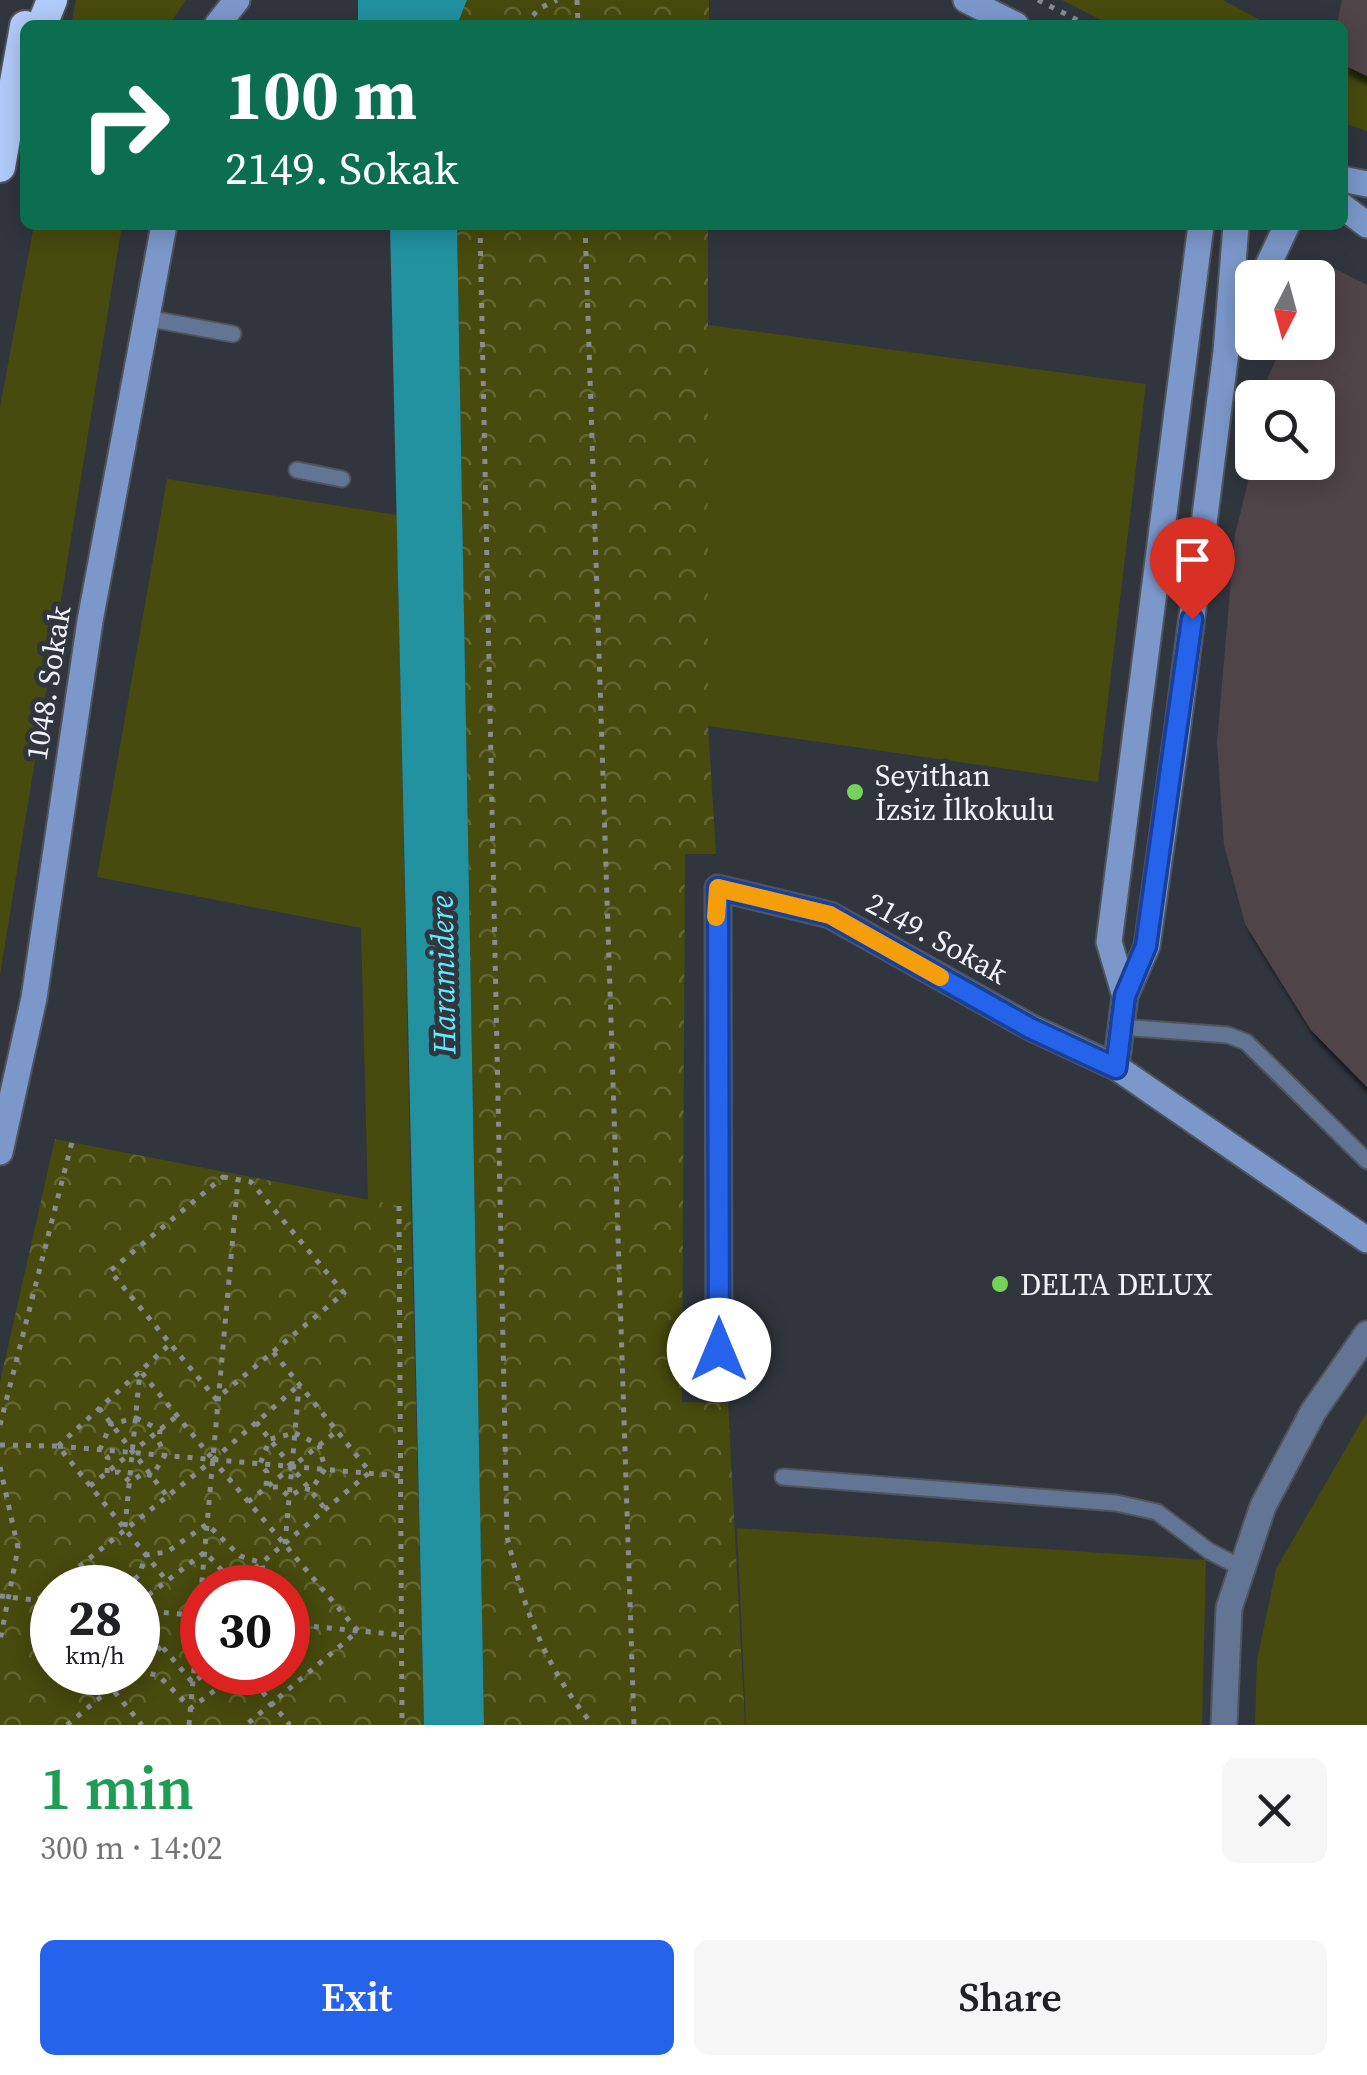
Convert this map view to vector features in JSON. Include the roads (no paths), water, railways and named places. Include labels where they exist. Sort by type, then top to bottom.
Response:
[{"type":"highway","points":[[0,167],[20,76]]},
{"type":"street","points":[[221,20],[237,0]]},
{"type":"street","points":[[966,0],[1006,20]]},
{"type":"street","name":"1048. Sokak","points":[[0,1152],[34,998],[90,621],[163,230]]},
{"type":"street","points":[[1125,996],[1109,942],[1200,230]]},
{"type":"street","points":[[1236,230],[1226,352],[1146,946],[1125,996],[1116,1068],[1367,1240]]},
{"type":"street","points":[[1270,260],[1285,230]]},
{"type":"street","points":[[1226,352],[1235,333]]},
{"type":"street","name":"2149. Sokak","points":[[719,1350],[718,888],[830,915],[1030,1028],[1116,1068]]},
{"type":"street","points":[[1224,1725],[1228,1608],[1263,1506],[1312,1412],[1367,1334]]},
{"type":"lane","points":[[146,318],[233,334]]},
{"type":"lane","points":[[297,470],[342,478]]},
{"type":"lane","points":[[1121,1027],[1228,1035],[1246,1042],[1367,1162]]},
{"type":"lane","points":[[783,1478],[1116,1503],[1158,1512],[1209,1551],[1242,1568]]},
{"type":"water","points":[[358,0],[467,0],[459,20],[358,20]]},
{"type":"water","name":"Haramidere","points":[[390,230],[457,230],[484,1725],[424,1725]]},
{"type":"place","name":"Seyithan İzsiz İlkokulu","points":[[855,792]]},
{"type":"place","name":"DELTA DELUX","points":[[1000,1284]]}]
